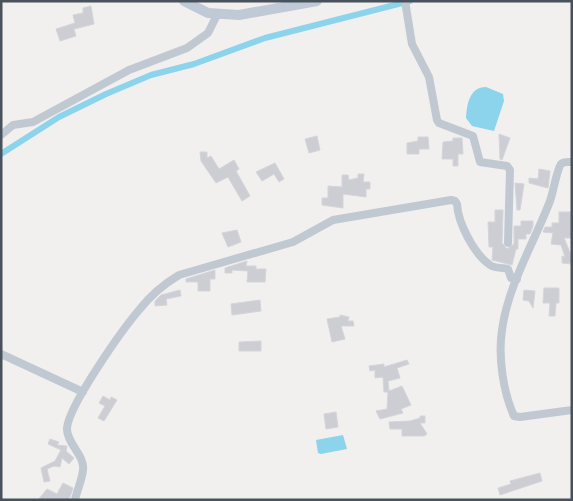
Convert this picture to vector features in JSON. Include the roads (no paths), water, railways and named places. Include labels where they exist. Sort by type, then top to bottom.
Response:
[{"type":"main road","points":[[184,1],[218,15],[239,15],[289,4],[317,1]]},
{"type":"street","points":[[405,1],[412,44],[429,77],[439,123],[473,136],[480,162],[507,166],[510,170],[508,243]]},
{"type":"street","points":[[1,135],[13,125],[33,122],[129,70],[187,48],[208,33],[218,15]]},
{"type":"street","points":[[572,162],[566,162],[560,166],[550,200],[517,280],[502,330],[501,356],[513,414],[516,418],[572,410]]},
{"type":"street","points":[[75,500],[83,464],[67,434],[67,426],[83,392],[109,351],[139,309],[170,280],[189,271],[293,242],[333,220],[456,201],[462,226],[484,259],[491,266],[508,269],[512,278],[517,280]]},
{"type":"street","points":[[1,354],[83,392]]},
{"type":"water","points":[[486,87],[503,94],[504,101],[494,131],[472,126],[466,118],[468,102],[472,93]]},
{"type":"water","points":[[343,435],[347,449],[318,453],[316,440]]},
{"type":"waterway","points":[[1,154],[59,117],[151,75],[194,64],[265,38],[410,1]]}]
